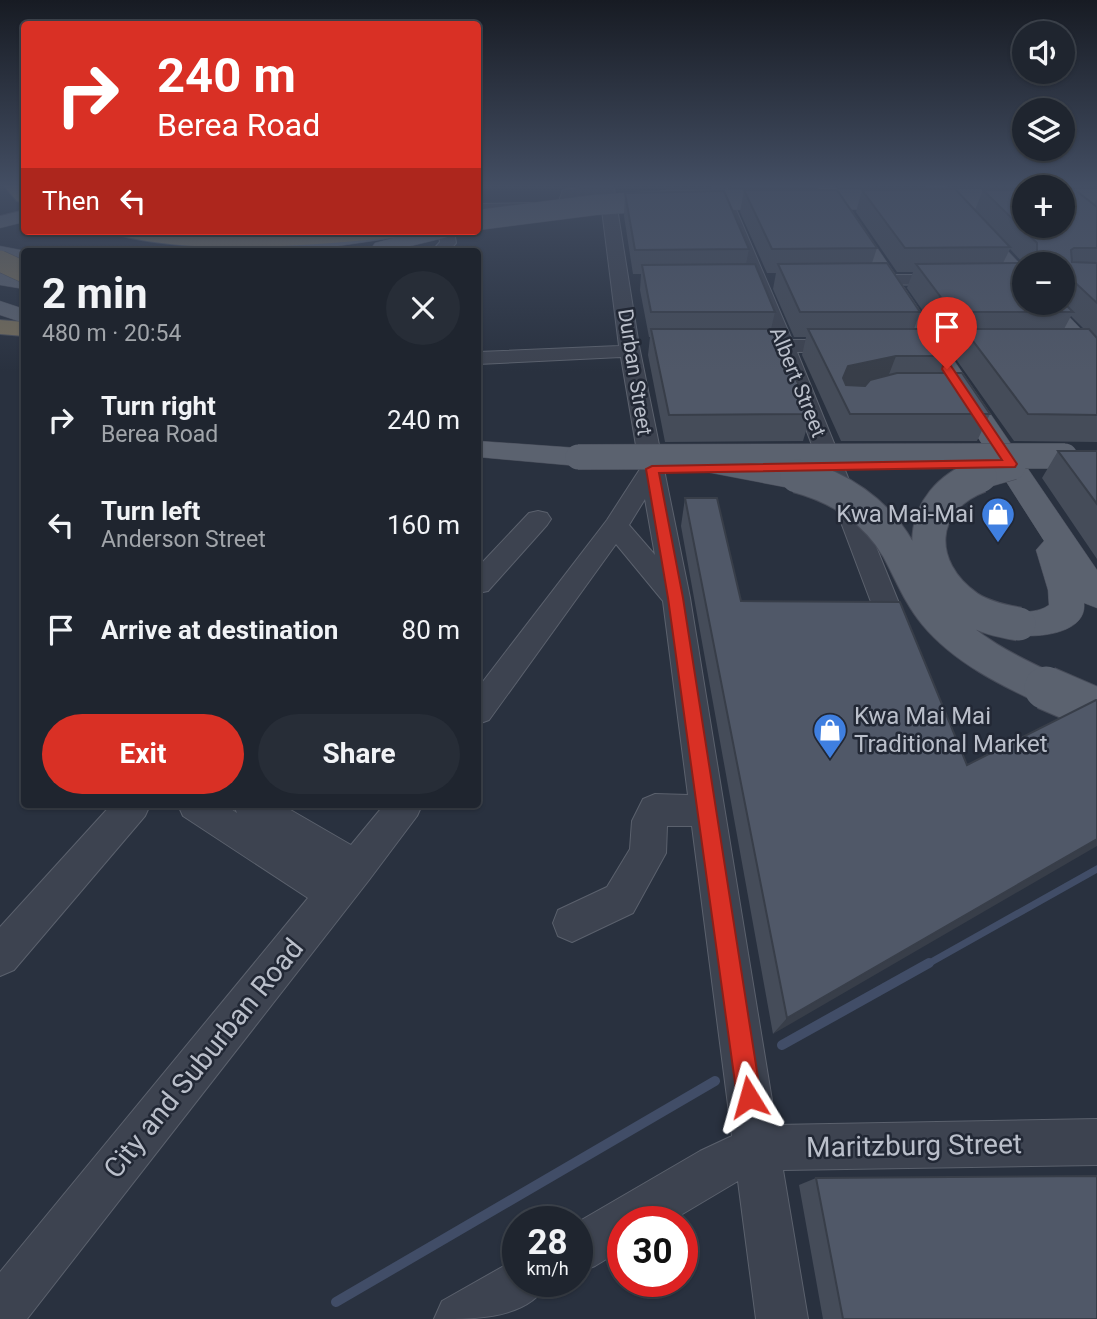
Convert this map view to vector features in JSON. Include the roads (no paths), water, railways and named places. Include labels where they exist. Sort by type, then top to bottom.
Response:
[{"type":"highway","points":[[0,262],[21,271]]},
{"type":"highway","points":[[0,327],[21,329]]},
{"type":"main road","points":[[867,248],[932,346],[949,391],[1010,464],[1095,590]]},
{"type":"main road","points":[[993,248],[1012,268]]},
{"type":"main road","points":[[0,252],[21,256]]},
{"type":"main road","points":[[0,262],[21,264]]},
{"type":"main road","points":[[0,279],[21,282]]},
{"type":"main road","points":[[0,308],[21,315]]},
{"type":"main road","points":[[1056,315],[1092,351]]},
{"type":"main road","points":[[481,449],[538,456],[705,459],[1079,458]]},
{"type":"main road","points":[[1041,512],[1065,590],[1067,608],[1060,617],[1050,622],[1019,624],[986,617],[955,596],[932,565],[927,548],[928,529],[933,514],[953,489],[987,474],[1079,458]]},
{"type":"main road","points":[[705,459],[782,471],[807,478],[843,495],[875,518],[886,531],[929,607],[964,642],[997,663],[1097,710]]},
{"type":"street","name":"Durban Street","points":[[620,248],[628,281],[629,349],[676,598],[782,1319]]},
{"type":"street","name":"Albert Street","points":[[739,248],[749,280],[785,346],[891,618]]},
{"type":"street","points":[[996,279],[1012,280]]},
{"type":"street","points":[[749,280],[782,280]]},
{"type":"street","points":[[849,280],[969,280]]},
{"type":"street","points":[[481,358],[522,358],[655,346]]},
{"type":"street","points":[[720,346],[865,346]]},
{"type":"street","points":[[892,346],[1015,346]]},
{"type":"street","points":[[1056,346],[1092,351]]},
{"type":"street","points":[[481,377],[498,372],[522,358]]},
{"type":"street","points":[[481,707],[616,526],[652,469],[1010,464],[1079,458]]},
{"type":"street","points":[[481,579],[538,519]]},
{"type":"street","points":[[616,526],[676,598]]},
{"type":"street","points":[[0,956],[130,808]]},
{"type":"street","points":[[201,808],[345,881]]},
{"type":"street","points":[[255,808],[345,881]]},
{"type":"street","name":"City and Suburban Road","points":[[0,1312],[403,808]]},
{"type":"street","points":[[572,923],[620,900],[648,853],[650,821],[655,810],[707,811]]},
{"type":"street","name":"Maritzburg Street","points":[[650,1206],[716,1167],[757,1149],[1097,1142]]},
{"type":"street","points":[[460,1319],[502,1294]]},
{"type":"waterway","points":[[926,965],[1097,869]]},
{"type":"waterway","points":[[782,1045],[929,963]]},
{"type":"waterway","points":[[336,1302],[715,1081]]},
{"type":"place","name":"Kwa Mai-Mai","points":[[998,544]]},
{"type":"place","name":"Kwa Mai Mai Traditional Market","points":[[830,760]]}]
